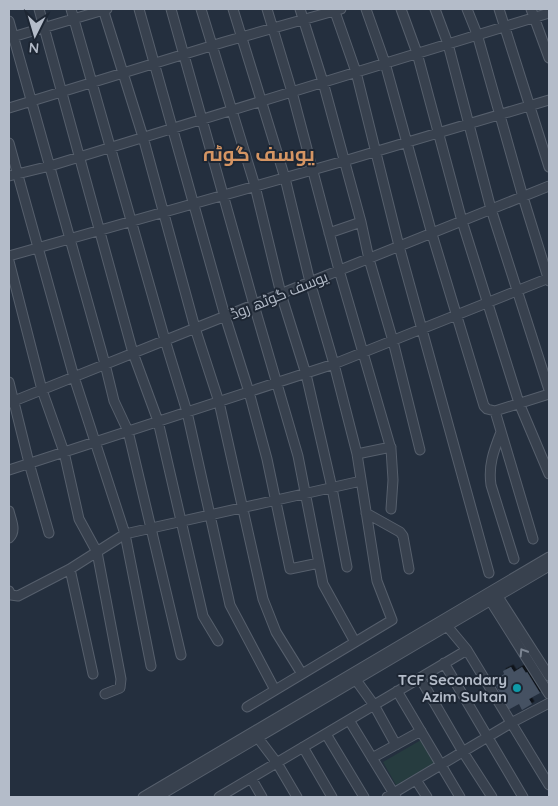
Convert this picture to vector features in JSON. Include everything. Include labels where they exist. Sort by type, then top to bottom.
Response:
[{"type":"street","points":[[38,9],[45,27],[133,353],[158,421],[203,616],[218,641]]},
{"type":"street","points":[[71,9],[187,412],[230,605],[275,690]]},
{"type":"street","points":[[11,37],[104,9],[143,137],[195,328],[219,402],[263,599],[276,632],[302,674]]},
{"type":"street","points":[[138,9],[225,316],[249,392],[267,459],[290,569],[319,563]]},
{"type":"street","points":[[171,9],[298,456],[323,584],[355,642]]},
{"type":"street","points":[[201,9],[255,186],[281,294],[306,374],[332,488],[347,567]]},
{"type":"street","points":[[234,9],[285,178],[310,282],[334,364],[357,454],[377,581],[392,620],[247,707]]},
{"type":"street","points":[[267,9],[391,447],[393,480],[391,509]]},
{"type":"street","points":[[300,9],[323,82],[361,222],[369,259],[393,341],[420,450]]},
{"type":"street","points":[[9,108],[336,9],[356,72],[399,246],[489,573]]},
{"type":"street","points":[[366,9],[385,63],[432,234],[484,406],[494,412],[549,394]]},
{"type":"street","points":[[401,9],[417,53],[462,221],[519,404],[549,474]]},
{"type":"street","points":[[434,9],[448,44],[491,210],[549,390]]},
{"type":"street","points":[[9,470],[306,374],[364,353],[549,279],[523,197],[477,34],[467,9]]},
{"type":"street","points":[[499,9],[549,167]]},
{"type":"street","points":[[532,13],[549,58]]},
{"type":"street","points":[[13,175],[110,148],[448,44],[505,26],[532,13],[549,13]]},
{"type":"street","points":[[9,21],[11,37],[32,100],[114,401],[128,431],[181,655]]},
{"type":"street","points":[[9,256],[439,134],[549,100]]},
{"type":"street","points":[[9,143],[13,175],[38,248],[74,377],[125,534],[151,666]]},
{"type":"street","name":"یوسف گوٹھ روڈ","points":[[11,402],[549,186]]},
{"type":"street","points":[[329,233],[361,222]]},
{"type":"street","points":[[9,261],[42,390],[64,452],[79,519],[97,552],[121,679],[120,688],[106,694]]},
{"type":"street","points":[[9,382],[11,402],[49,533]]},
{"type":"street","points":[[494,412],[532,539]]},
{"type":"street","points":[[501,432],[491,457],[489,473],[514,559]]},
{"type":"street","points":[[357,454],[391,447]]},
{"type":"street","points":[[9,591],[11,595],[18,596],[70,569],[125,534],[361,481]]},
{"type":"street","points":[[9,511],[13,529],[12,535],[9,538]]},
{"type":"street","points":[[366,513],[400,532],[410,569]]},
{"type":"street","points":[[157,797],[167,794],[447,626],[549,557]]},
{"type":"street","points":[[143,797],[492,595],[549,566]]},
{"type":"street","points":[[70,569],[93,674]]},
{"type":"street","points":[[492,595],[549,676]]},
{"type":"street","points":[[492,595],[549,694]]},
{"type":"street","points":[[447,626],[467,650],[549,785]]},
{"type":"street","points":[[225,796],[251,778],[467,650]]},
{"type":"street","points":[[444,663],[523,797]]},
{"type":"street","points":[[420,678],[463,752],[492,797]]},
{"type":"street","points":[[356,680],[374,705],[396,745]]},
{"type":"street","points":[[398,691],[460,797]]},
{"type":"street","points":[[349,720],[392,796],[511,723],[549,703]]},
{"type":"street","points":[[372,758],[421,731]]},
{"type":"street","points":[[326,734],[364,797]]},
{"type":"street","points":[[258,738],[297,797]]},
{"type":"street","points":[[303,747],[332,797]]},
{"type":"street","points":[[251,778],[262,797]]},
{"type":"street","points":[[416,780],[427,797]]},
{"type":"green space","points":[[421,740],[434,763],[396,785],[383,762]]},
{"type":"building","name":"TCF Secondary Azim Sultan","points":[[511,667],[514,672],[522,667],[540,693],[529,699],[532,704],[522,710],[519,704],[508,710],[496,685],[504,681],[501,676],[504,674],[503,671]]},
{"type":"place","name":"TCF Secondary Azim Sultan","points":[[517,688]]},
{"type":"district","name":"یوسف گوٹہ","points":[[259,153]]}]
